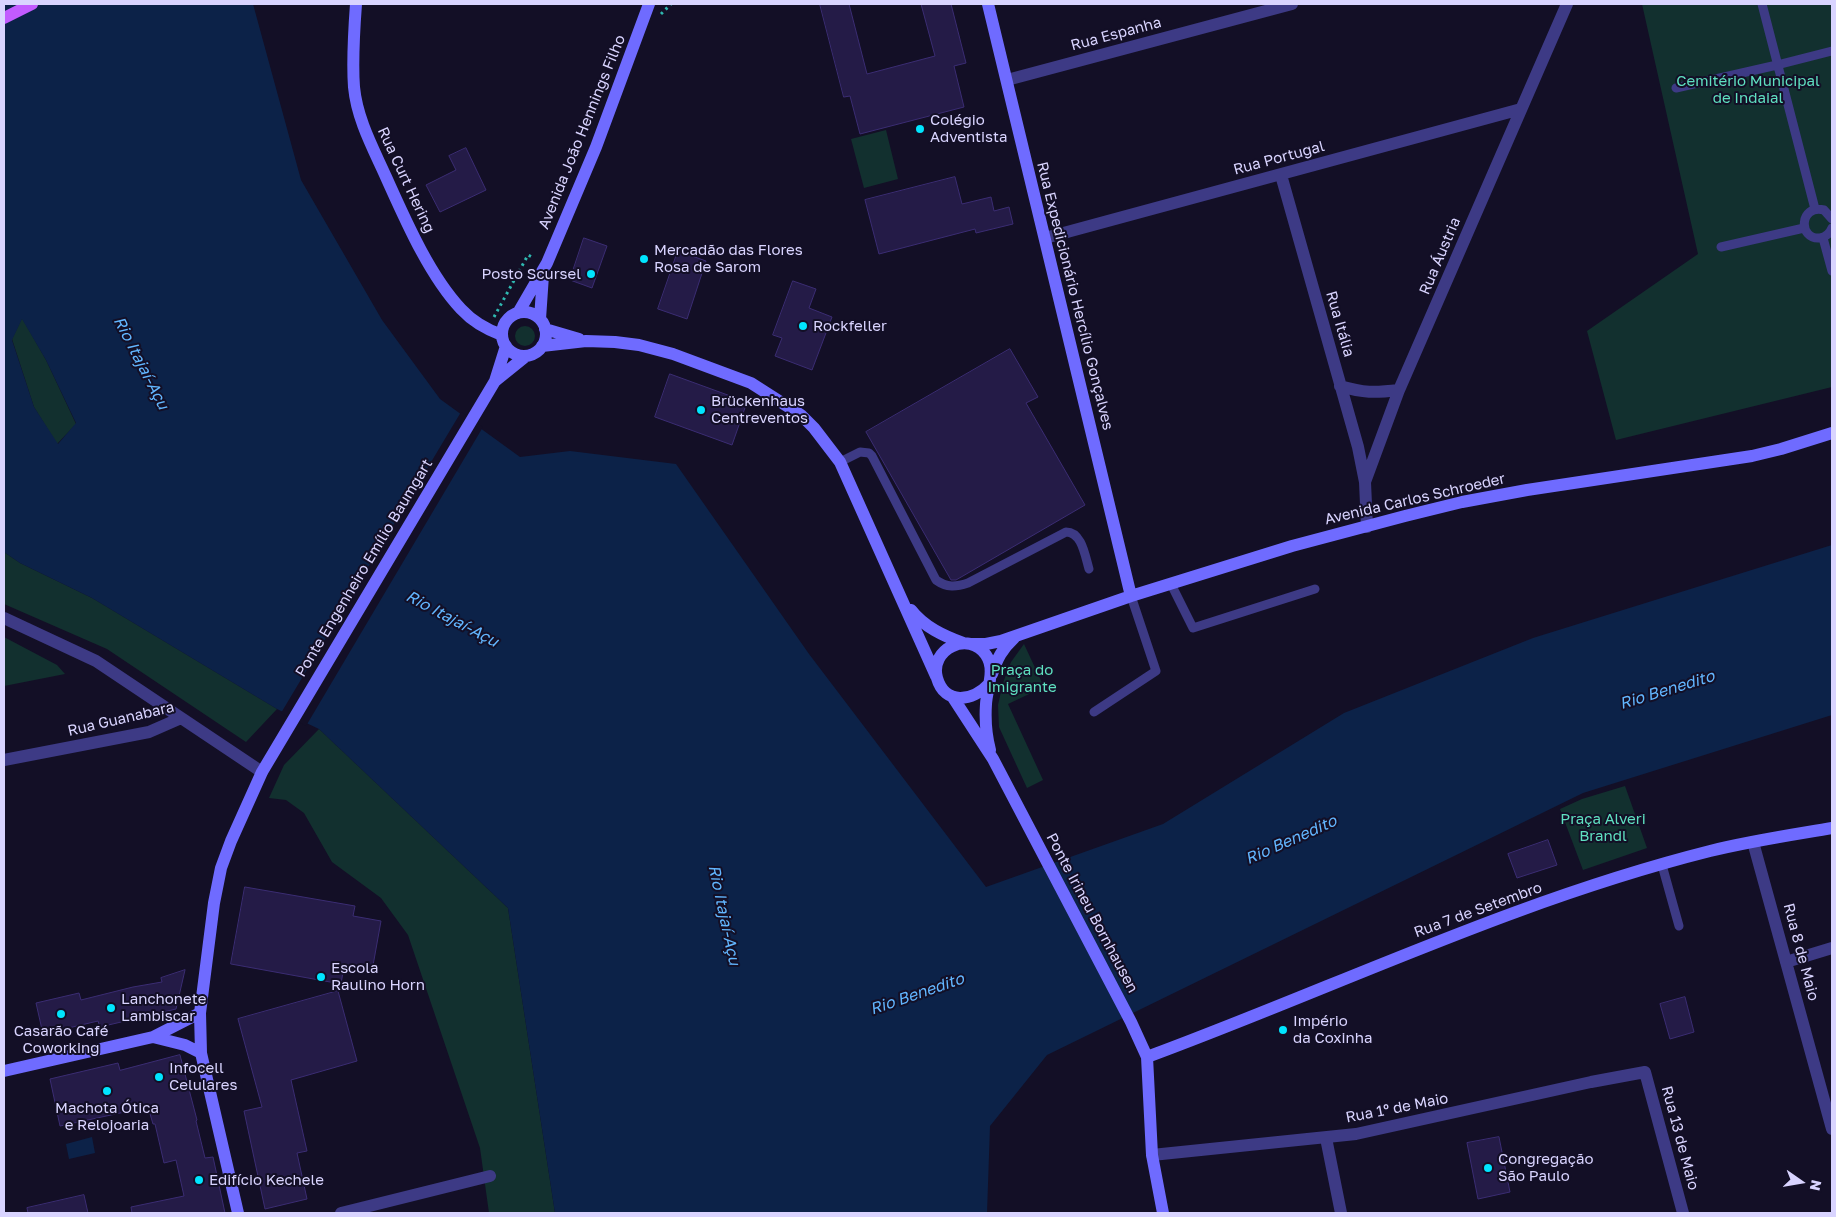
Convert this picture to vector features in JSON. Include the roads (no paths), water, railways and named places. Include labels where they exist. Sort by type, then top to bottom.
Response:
[{"type":"main road","points":[[4,18],[32,4]]},
{"type":"main road","name":"Rua Curt Hering","points":[[356,4],[354,89],[364,127],[426,258],[447,292],[460,309],[476,323],[504,341]]},
{"type":"main road","name":"Avenida João Hennings Filho","points":[[518,313],[543,272],[596,147],[649,4]]},
{"type":"main road","name":"Rua Expedicionário Hercílio Gonçalves","points":[[988,4],[1131,596]]},
{"type":"main road","name":"Avenida João Hennings Filho","points":[[543,272],[543,324]]},
{"type":"main road","points":[[526,312],[533,314],[543,324],[545,341],[535,353],[526,356],[519,356],[511,352],[504,341],[506,321],[518,313],[526,312]]},
{"type":"main road","name":"Avenida Carlos Schroeder","points":[[543,324],[586,341]]},
{"type":"main road","name":"Ponte Engenheiro Emílio Baumgart","points":[[238,1213],[201,1053],[200,1013],[214,903],[221,868],[262,772],[495,381],[504,341]]},
{"type":"main road","name":"Avenida Carlos Schroeder","points":[[542,346],[586,341],[615,342],[639,345],[673,354],[751,383],[802,415],[840,462],[936,676]]},
{"type":"main road","name":"Ponte Engenheiro Emílio Baumgart","points":[[495,381],[526,356]]},
{"type":"main road","name":"Avenida Carlos Schroeder","points":[[902,598],[914,614],[928,626],[945,636],[968,644],[986,644],[1292,546],[1462,502],[1527,490],[1752,456],[1781,449],[1832,432]]},
{"type":"main road","points":[[952,696],[972,697],[981,692],[990,679],[996,660],[1004,647],[1015,636]]},
{"type":"main road","points":[[968,644],[979,648],[987,655],[990,664],[990,679],[986,723],[988,743],[993,759],[952,696],[939,684],[936,676],[940,657],[954,645],[968,644]]},
{"type":"main road","name":"Ponte Irineu Bornhausen","points":[[993,759],[1131,1022],[1147,1058]]},
{"type":"main road","name":"Rua 7 de Setembro","points":[[1147,1058],[1540,904],[1612,880],[1710,852],[1753,842],[1832,828]]},
{"type":"main road","points":[[4,1071],[153,1038],[200,1013]]},
{"type":"main road","points":[[153,1038],[169,1040],[201,1053]]},
{"type":"main road","points":[[1147,1058],[1152,1156],[1163,1213]]},
{"type":"street","name":"Rua Espanha","points":[[1007,80],[1292,4]]},
{"type":"street","name":"Rua Áustria","points":[[1367,527],[1365,482],[1399,390],[1567,4]]},
{"type":"street","name":"Rua Portugal","points":[[1045,238],[1521,109]]},
{"type":"street","name":"Rua Itália","points":[[1281,174],[1358,447],[1365,482]]},
{"type":"street","points":[[1340,386],[1373,393],[1399,390]]},
{"type":"street","points":[[4,618],[96,661],[181,718]]},
{"type":"street","name":"Rua Guanabara","points":[[4,760],[150,732],[181,718],[262,772]]},
{"type":"street","name":"Rua 8 de Maio","points":[[1753,842],[1832,1129]]},
{"type":"street","points":[[1786,962],[1832,948]]},
{"type":"street","name":"Rua 1º de Maio","points":[[1152,1156],[1326,1138],[1391,1128],[1591,1082],[1645,1072]]},
{"type":"street","name":"Rua 13 de Maio","points":[[1645,1072],[1683,1213]]},
{"type":"street","points":[[1326,1138],[1342,1213]]},
{"type":"street","points":[[341,1213],[490,1176]]},
{"type":"lane","points":[[1762,4],[1815,209]]},
{"type":"lane","points":[[1676,88],[1832,51]]},
{"type":"lane","points":[[1832,219],[1824,210],[1815,209],[1807,214],[1804,228],[1814,238],[1823,238],[1830,233],[1832,228]]},
{"type":"lane","points":[[1721,247],[1804,228]]},
{"type":"lane","points":[[1823,238],[1832,271]]},
{"type":"lane","points":[[840,462],[860,452],[870,453],[936,580],[944,586],[956,587],[968,583],[1066,532],[1072,532],[1078,536],[1090,569]]},
{"type":"lane","points":[[1171,584],[1194,628],[1315,589]]},
{"type":"lane","points":[[1094,712],[1156,671],[1131,596]]},
{"type":"lane","points":[[1662,866],[1679,926]]},
{"type":"water","points":[[4,4],[253,4],[301,180],[382,320],[440,399],[520,457],[570,451],[676,464],[809,654],[986,887],[1163,824],[1344,713],[1533,638],[1832,545],[1832,715],[1583,793],[1047,1055],[990,1126],[987,1213],[555,1213],[508,908],[319,729],[277,709],[92,598],[20,563],[4,552]],"holes":[[[22,319],[46,360],[76,423],[58,444],[34,407],[12,340]]]},
{"type":"water","points":[[92,1137],[95,1153],[69,1159],[66,1144]]},
{"type":"place","name":"Colégio Adventista","points":[[920,129]]},
{"type":"place","name":"Mercadão das Flores Rosa de Sarom","points":[[644,259]]},
{"type":"place","name":"Posto Scursel","points":[[591,274]]},
{"type":"place","name":"Rockfeller","points":[[803,326]]},
{"type":"place","name":"Brückenhaus Centreventos","points":[[701,410]]},
{"type":"place","name":"Escola Raulino Horn","points":[[321,977]]},
{"type":"place","name":"Lanchonete Lambiscar","points":[[111,1008]]},
{"type":"place","name":"Casarão Café Coworking","points":[[61,1014]]},
{"type":"place","name":"Império da Coxinha","points":[[1283,1030]]},
{"type":"place","name":"Infocell Celulares","points":[[159,1077]]},
{"type":"place","name":"Machota Ótica e Relojoaria","points":[[107,1091]]},
{"type":"place","name":"Congregação São Paulo","points":[[1488,1168]]},
{"type":"place","name":"Edifício Kechele","points":[[199,1180]]},
{"type":"park label","name":"Cemitério Municipal de Indaial","points":[[1748,90]]},
{"type":"park label","name":"Praça do Imigrante","points":[[1022,678]]},
{"type":"park label","name":"Praça Alveri Brandl","points":[[1603,828]]},
{"type":"water label","name":"Rio Itajaí-Açu","points":[[141,363]]},
{"type":"water label","name":"Rio Itajaí-Açu","points":[[452,619]]},
{"type":"water label","name":"Rio Benedito","points":[[1667,690]]},
{"type":"water label","name":"Rio Benedito","points":[[1291,840]]},
{"type":"water label","name":"Rio Itajaí-Açu","points":[[724,915]]},
{"type":"water label","name":"Rio Benedito","points":[[917,994]]}]
